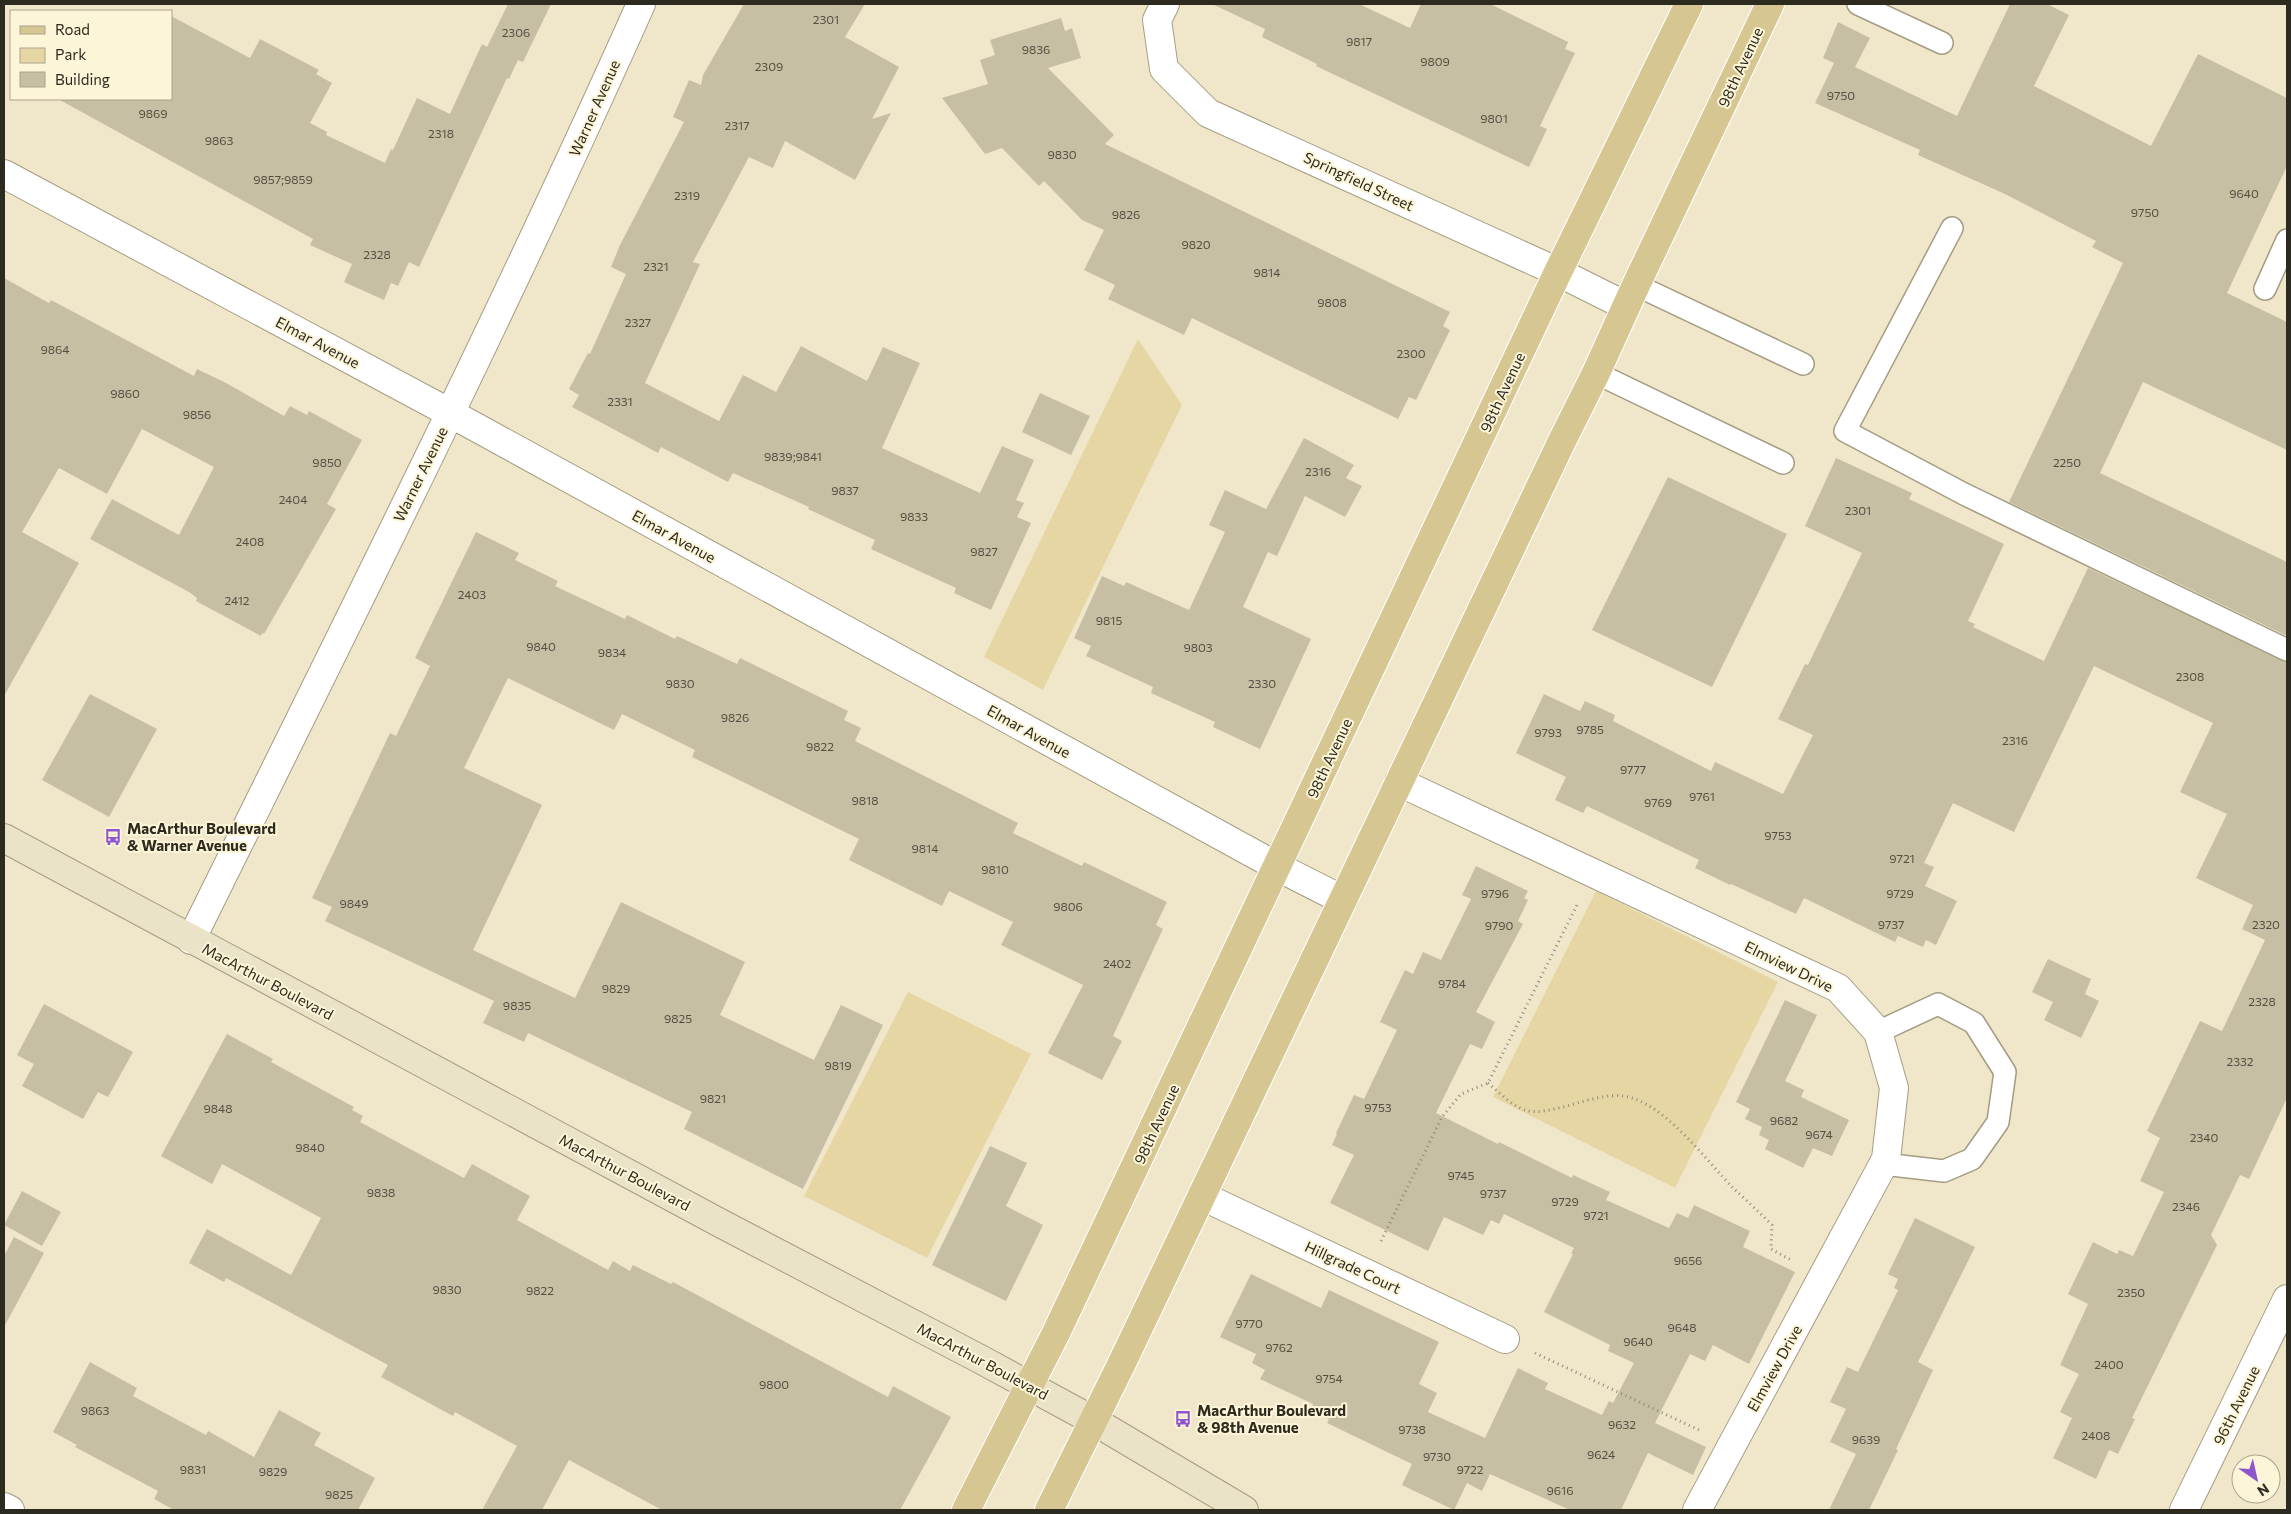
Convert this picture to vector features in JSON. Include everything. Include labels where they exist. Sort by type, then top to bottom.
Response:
[{"type":"main road","name":"98th Avenue","points":[[966,1510],[1030,1386],[1278,868],[1558,272],[1689,4]]},
{"type":"main road","name":"98th Avenue","points":[[1049,1510],[1202,1196],[1557,450],[1596,373],[1770,4]]},
{"type":"main road","name":"MacArthur Boulevard","points":[[4,838],[191,940],[1030,1386],[1094,1421],[1244,1510]]},
{"type":"street","name":"Warner Avenue","points":[[191,940],[450,413],[576,149],[641,4]]},
{"type":"street","name":"Springfield Street","points":[[1165,4],[1157,20],[1164,69],[1208,112],[1558,272],[1631,296]]},
{"type":"street","name":"Elmar Avenue","points":[[4,174],[450,413],[1278,868],[1343,900]]},
{"type":"street","name":"Elmview Drive","points":[[1399,782],[1838,988],[1878,1032],[1894,1088],[1886,1159],[1697,1510]]},
{"type":"street","name":"Hillgrade Court","points":[[1202,1196],[1505,1339]]},
{"type":"street","name":"96th Avenue","points":[[2184,1510],[2286,1304]]},
{"type":"street","points":[[4,1507],[10,1510]]},
{"type":"lane","points":[[1858,4],[1942,43]]},
{"type":"lane","points":[[1952,228],[1845,431],[1964,494],[2287,650]]},
{"type":"lane","points":[[2265,289],[2287,240]]},
{"type":"lane","points":[[1631,296],[1803,364]]},
{"type":"lane","points":[[1596,373],[1783,463]]},
{"type":"lane","points":[[1878,1032],[1938,1004],[1974,1023],[2005,1072],[1998,1122],[1972,1159],[1944,1171],[1883,1164]]},
{"type":"path","points":[[1365,1272],[1442,1117],[1461,1094],[1488,1083],[1593,872]]},
{"type":"path","points":[[1488,1083],[1506,1099],[1526,1110],[1552,1110],[1586,1100],[1623,1096],[1654,1108],[1678,1129],[1733,1188],[1772,1225],[1771,1250],[1824,1277]]},
{"type":"path","points":[[1505,1339],[1731,1445]]},
{"type":"green space","points":[[1138,339],[1182,405],[1043,690],[984,657]]},
{"type":"green space","points":[[1596,891],[1778,982],[1675,1188],[1493,1097]]},
{"type":"green space","points":[[908,992],[1031,1054],[927,1258],[804,1196]]},
{"type":"building","points":[[508,4],[551,4],[523,62],[518,60],[509,79],[507,78],[419,267],[409,262],[398,286],[391,283],[384,300],[344,282],[352,264],[310,245],[313,239],[60,100],[172,100],[172,17],[250,58],[260,39],[319,70],[316,74],[332,83],[310,123],[327,132],[326,135],[385,163],[417,98],[450,114],[482,44],[487,47]]},
{"type":"building","points":[[744,4],[865,4],[845,37],[899,67],[872,119],[891,113],[855,180],[785,141],[773,168],[749,157],[693,262],[700,264],[645,383],[719,421],[743,375],[776,392],[801,346],[867,381],[883,347],[920,363],[882,448],[980,493],[1002,446],[1034,460],[1016,500],[1024,503],[1017,517],[1031,523],[991,610],[954,593],[956,588],[871,549],[875,540],[808,509],[809,507],[733,473],[728,482],[661,447],[658,453],[572,407],[579,395],[569,389],[588,353],[590,354],[626,274],[611,267],[620,245],[684,122],[673,117],[689,80],[701,85],[703,75]]},
{"type":"building","points":[[1212,4],[1359,4],[1410,28],[1421,4],[1490,4],[1568,42],[1565,49],[1575,53],[1540,126],[1547,129],[1529,167],[1316,66],[1317,64],[1262,37],[1265,29]]},
{"type":"building","points":[[2010,4],[2047,4],[2069,15],[2034,86],[2151,146],[2198,54],[2287,98],[2287,166],[2227,293],[2287,322],[2287,450],[2143,382],[2100,473],[2287,562],[2287,636],[2009,502],[2123,263],[2092,247],[2096,241],[2005,194],[1918,155],[1920,150],[1815,103],[1834,63],[1823,58],[1838,22],[1870,38],[1855,67],[1957,116]]},
{"type":"building","points":[[1061,18],[1065,31],[1072,28],[1081,58],[1048,68],[1114,135],[1105,144],[1450,312],[1443,326],[1450,330],[1416,400],[1409,397],[1398,419],[1192,318],[1184,335],[1108,299],[1115,285],[1084,270],[1104,230],[1082,220],[1044,181],[1039,186],[1002,148],[985,154],[942,98],[988,84],[980,60],[995,55],[990,40]]},
{"type":"building","points":[[4,278],[49,303],[51,300],[194,376],[197,369],[284,416],[290,406],[307,415],[309,411],[362,440],[327,504],[336,509],[264,634],[262,633],[261,636],[196,601],[197,598],[189,592],[90,539],[112,499],[179,535],[214,467],[142,429],[107,494],[59,468],[22,532],[79,563],[4,696]]},
{"type":"building","points":[[1040,393],[1090,416],[1071,455],[1022,432]]},
{"type":"building","points":[[1304,438],[1354,465],[1346,478],[1362,486],[1345,517],[1305,496],[1277,556],[1268,552],[1243,607],[1311,639],[1260,749],[1213,727],[1215,722],[1151,693],[1153,687],[1086,656],[1091,646],[1074,638],[1102,576],[1124,586],[1126,582],[1189,610],[1225,532],[1209,525],[1225,490],[1266,509]]},
{"type":"building","points":[[1836,458],[1912,493],[1909,499],[2004,544],[1968,621],[1975,624],[1973,627],[2044,661],[2088,568],[2287,662],[2287,1098],[2249,1179],[2240,1175],[2211,1235],[2217,1245],[2132,1418],[2135,1419],[2118,1454],[2109,1450],[2096,1479],[2053,1458],[2072,1418],[2060,1412],[2079,1374],[2060,1365],[2088,1304],[2068,1294],[2093,1242],[2117,1254],[2119,1250],[2133,1256],[2164,1192],[2140,1181],[2160,1138],[2147,1131],[2200,1021],[2222,1031],[2265,940],[2242,929],[2253,905],[2196,878],[2227,814],[2180,792],[2213,723],[2094,666],[2014,832],[1953,803],[1924,863],[1934,867],[1925,886],[1957,901],[1936,945],[1926,940],[1923,947],[1898,936],[1895,942],[1804,898],[1796,914],[1730,885],[1695,868],[1699,860],[1587,806],[1583,813],[1555,800],[1566,777],[1516,753],[1544,694],[1580,711],[1585,701],[1615,715],[1613,721],[1711,771],[1715,762],[1783,794],[1813,735],[1778,719],[1805,664],[1808,665],[1862,553],[1805,526]]},
{"type":"building","points":[[1668,477],[1787,534],[1712,687],[1592,630]]},
{"type":"building","points":[[476,532],[519,553],[515,560],[558,581],[555,586],[625,619],[627,615],[675,639],[677,636],[737,664],[740,658],[848,711],[844,720],[861,728],[855,741],[1018,823],[1013,833],[1082,866],[1084,862],[1167,902],[1156,925],[1163,929],[1113,1036],[1122,1041],[1102,1080],[1048,1053],[1083,985],[1001,945],[1013,922],[949,891],[942,906],[849,860],[859,839],[692,757],[695,750],[622,714],[614,730],[508,678],[464,768],[542,805],[473,950],[575,998],[621,902],[745,962],[720,1015],[814,1060],[841,1005],[883,1025],[803,1189],[684,1129],[692,1112],[528,1033],[524,1042],[483,1023],[494,1001],[325,921],[332,907],[312,898],[390,733],[396,736],[430,666],[415,658]]},
{"type":"building","points":[[90,694],[157,729],[109,817],[42,780]]},
{"type":"building","points":[[1476,866],[1528,891],[1524,898],[1528,900],[1518,921],[1523,924],[1476,1012],[1495,1022],[1482,1049],[1470,1044],[1436,1113],[1572,1178],[1573,1175],[1610,1192],[1606,1200],[1669,1228],[1677,1213],[1688,1218],[1694,1205],[1750,1231],[1743,1247],[1795,1272],[1749,1364],[1713,1345],[1705,1361],[1690,1354],[1655,1423],[1706,1447],[1693,1475],[1648,1453],[1621,1510],[1570,1510],[1490,1474],[1482,1491],[1467,1483],[1454,1510],[1402,1485],[1412,1464],[1327,1423],[1329,1419],[1311,1410],[1313,1404],[1260,1379],[1265,1370],[1252,1363],[1256,1354],[1220,1337],[1251,1274],[1321,1308],[1329,1290],[1439,1342],[1419,1384],[1437,1393],[1428,1412],[1485,1438],[1518,1368],[1548,1383],[1545,1389],[1602,1415],[1609,1401],[1613,1403],[1634,1363],[1608,1351],[1610,1345],[1544,1312],[1573,1254],[1571,1253],[1574,1248],[1504,1214],[1499,1224],[1491,1220],[1483,1235],[1444,1217],[1428,1251],[1330,1203],[1354,1155],[1332,1145],[1336,1133],[1354,1095],[1364,1099],[1397,1030],[1380,1022],[1405,970],[1413,974],[1423,952],[1441,960],[1471,899],[1462,895]]},
{"type":"building","points":[[2048,959],[2091,979],[2085,994],[2099,1001],[2081,1038],[2044,1020],[2053,1002],[2032,992]]},
{"type":"building","points":[[1785,1000],[1817,1015],[1785,1081],[1804,1090],[1801,1097],[1849,1120],[1832,1156],[1813,1148],[1803,1168],[1765,1149],[1769,1140],[1759,1135],[1762,1127],[1745,1119],[1750,1109],[1736,1102]]},
{"type":"building","points":[[44,1004],[133,1052],[108,1097],[98,1092],[83,1119],[22,1086],[34,1064],[17,1055]]},
{"type":"building","points":[[227,1034],[273,1059],[271,1062],[354,1107],[352,1110],[363,1116],[360,1122],[464,1178],[472,1164],[530,1196],[517,1220],[608,1270],[613,1261],[630,1271],[633,1265],[671,1284],[673,1282],[888,1397],[893,1386],[951,1417],[900,1510],[662,1510],[569,1460],[542,1510],[482,1510],[517,1446],[455,1412],[453,1416],[381,1377],[388,1365],[226,1278],[224,1282],[189,1263],[207,1229],[291,1275],[321,1218],[222,1164],[212,1184],[161,1156]]},
{"type":"building","points":[[990,1146],[1027,1163],[1006,1206],[1043,1225],[1006,1301],[932,1265]]},
{"type":"building","points":[[22,1191],[61,1212],[42,1246],[4,1225]]},
{"type":"building","points":[[1915,1218],[1975,1247],[1918,1362],[1933,1370],[1869,1510],[1829,1510],[1856,1454],[1830,1442],[1846,1409],[1830,1402],[1847,1367],[1858,1372],[1898,1290],[1894,1288],[1898,1279],[1888,1274]]},
{"type":"building","points":[[14,1237],[44,1253],[4,1327],[4,1256]]},
{"type":"building","points":[[90,1362],[137,1388],[133,1396],[206,1435],[208,1431],[254,1457],[279,1410],[321,1433],[314,1445],[375,1478],[358,1510],[174,1510],[154,1499],[158,1491],[75,1447],[77,1445],[53,1432]]},
{"type":"place","name":"MacArthur Boulevard & Warner Avenue","points":[[113,837]]},
{"type":"place","name":"MacArthur Boulevard & 98th Avenue","points":[[1183,1419]]}]
